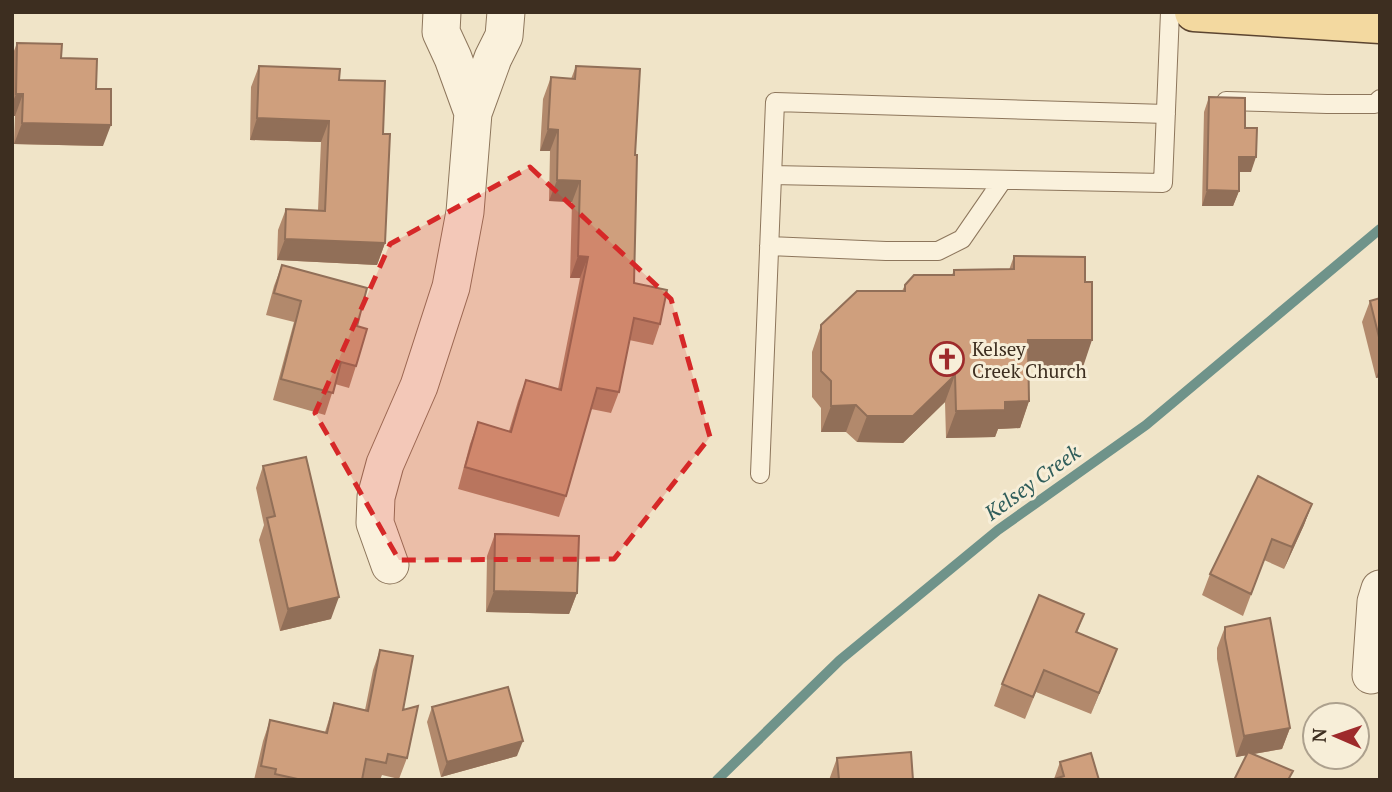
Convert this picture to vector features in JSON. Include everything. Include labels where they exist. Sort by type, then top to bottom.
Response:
[{"type":"main road","points":[[1194,12],[1380,24]]},
{"type":"street","points":[[442,12],[441,32],[473,113]]},
{"type":"street","points":[[390,565],[375,523],[376,497],[385,464],[419,386],[451,287],[465,212],[473,113],[504,36],[506,12]]},
{"type":"street","points":[[1371,675],[1376,601],[1380,589]]},
{"type":"lane","points":[[772,175],[1163,183],[1170,12]]},
{"type":"lane","points":[[1226,101],[1375,104],[1380,99]]},
{"type":"lane","points":[[760,474],[775,102],[1166,114]]},
{"type":"lane","points":[[769,246],[938,251],[962,239],[1002,181]]},
{"type":"highlighted area","points":[[530,167],[671,299],[710,437],[614,559],[399,560],[315,413],[390,244]]},
{"type":"building","points":[[17,43],[62,44],[61,58],[97,59],[96,89],[111,89],[111,125],[22,123],[23,94],[16,94]]},
{"type":"building","points":[[259,66],[340,69],[339,80],[385,81],[383,134],[390,134],[385,243],[285,239],[286,209],[325,211],[329,121],[257,118]]},
{"type":"building","points":[[576,66],[640,69],[635,155],[634,283],[667,290],[660,324],[634,318],[619,392],[597,388],[566,496],[465,467],[478,422],[511,432],[526,380],[561,390],[588,257],[578,256],[580,181],[557,180],[558,130],[548,129],[551,77],[575,79]]},
{"type":"building","points":[[1209,97],[1245,98],[1245,128],[1257,128],[1256,157],[1239,157],[1239,191],[1207,190]]},
{"type":"building","name":"Kelsey Creek Church","points":[[1014,256],[1085,257],[1085,282],[1092,282],[1092,340],[1028,340],[1029,401],[1005,402],[1005,410],[956,411],[955,375],[913,416],[867,416],[856,405],[831,406],[831,381],[821,371],[821,325],[857,291],[905,291],[905,285],[914,275],[954,275],[954,270],[1014,269]]},
{"type":"building","points":[[282,265],[367,288],[357,326],[367,329],[356,366],[341,362],[333,393],[281,379],[301,301],[274,293]]},
{"type":"building","points":[[1380,298],[1380,341],[1370,301]]},
{"type":"building","points":[[306,457],[339,597],[288,609],[267,518],[275,516],[263,466]]},
{"type":"building","points":[[1258,476],[1312,504],[1292,547],[1272,539],[1251,594],[1210,574]]},
{"type":"building","points":[[495,534],[579,536],[577,593],[494,591]]},
{"type":"building","points":[[1039,595],[1084,614],[1076,632],[1117,649],[1099,693],[1044,670],[1033,697],[1002,684]]},
{"type":"building","points":[[1270,618],[1290,728],[1244,736],[1225,627]]},
{"type":"building","points":[[380,650],[413,656],[403,710],[418,706],[407,758],[388,754],[386,763],[366,759],[362,780],[302,780],[275,774],[276,769],[261,766],[270,720],[327,733],[334,703],[368,711]]},
{"type":"building","points":[[508,687],[523,741],[447,762],[432,707]]},
{"type":"building","points":[[911,752],[913,780],[839,780],[837,758]]},
{"type":"building","points":[[1248,752],[1293,771],[1288,780],[1234,780]]},
{"type":"building","points":[[1091,753],[1099,780],[1051,780],[1064,776],[1060,762]]},
{"type":"waterway","name":"Kelsey Creek","points":[[717,780],[840,660],[998,530],[1146,425],[1380,229]]},
{"type":"place","name":"Kelsey Creek Church","points":[[947,359]]}]
